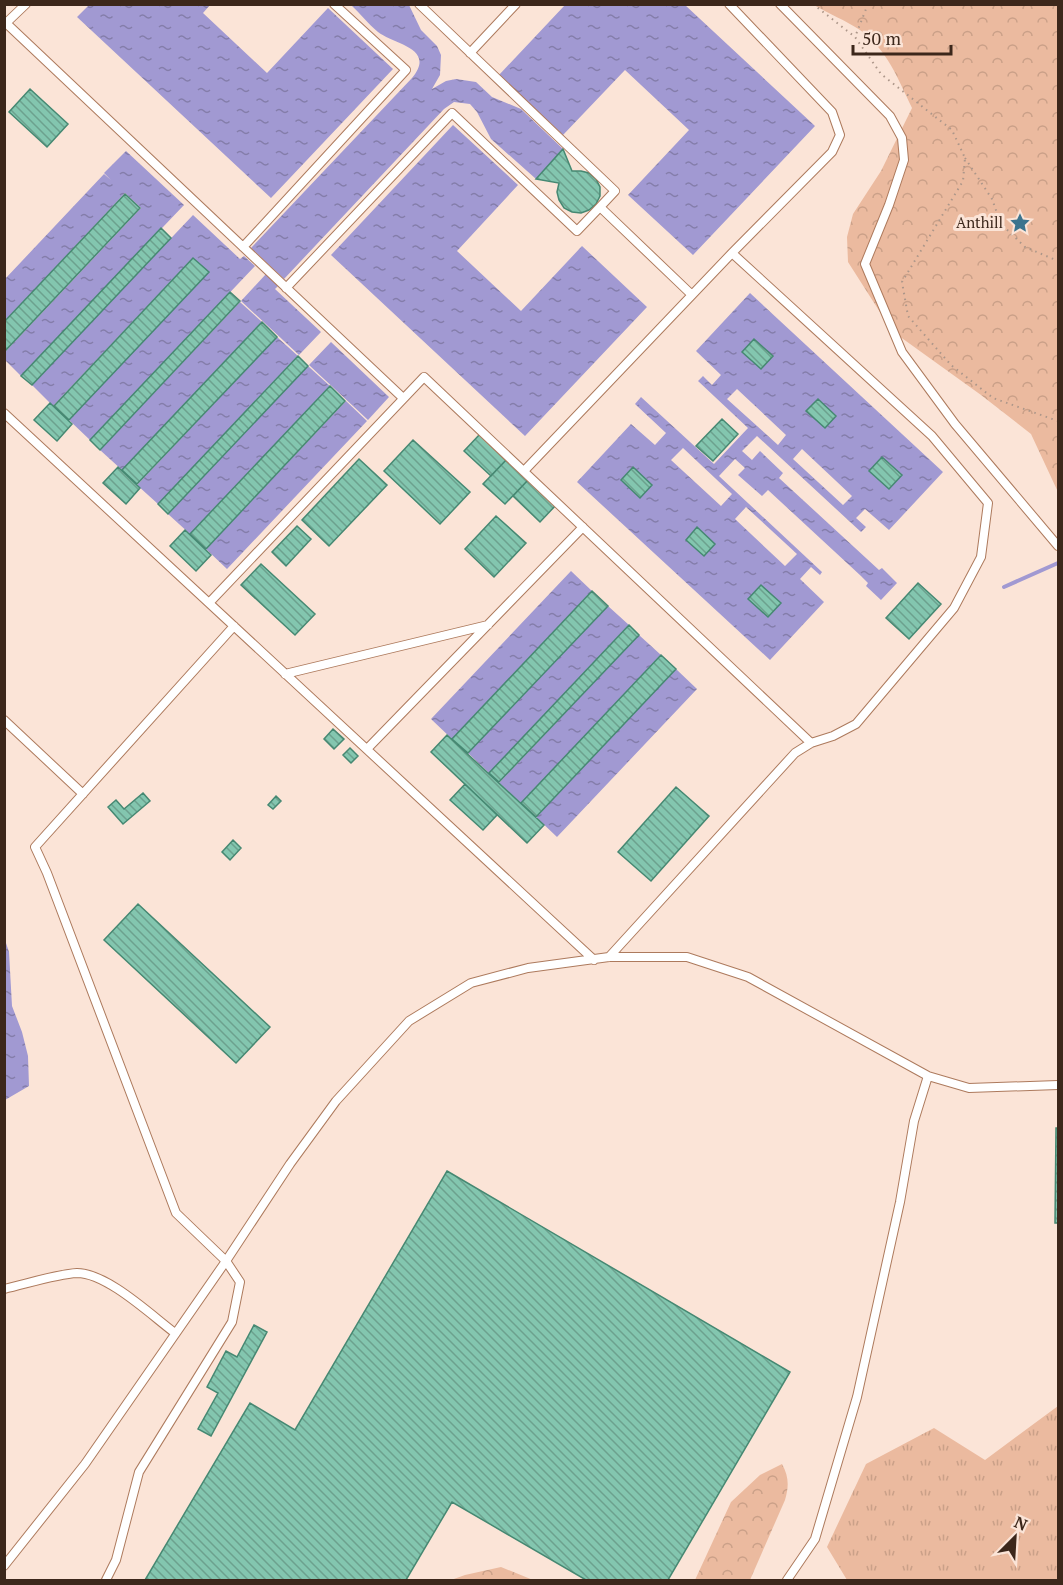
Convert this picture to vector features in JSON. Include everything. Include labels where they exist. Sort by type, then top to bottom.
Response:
[{"type":"lane","points":[[26,4],[6,25],[403,398]]},
{"type":"lane","points":[[243,246],[406,70],[334,4]]},
{"type":"lane","points":[[286,288],[453,113],[578,231],[615,191],[419,4]]},
{"type":"lane","points":[[470,53],[516,4]]},
{"type":"lane","points":[[524,471],[832,152],[840,135],[832,112],[729,4]]},
{"type":"lane","points":[[780,4],[890,116],[902,138],[904,160],[865,264],[902,352],[955,424],[1059,546]]},
{"type":"lane","points":[[600,207],[692,295]]},
{"type":"lane","points":[[609,957],[795,753],[811,743],[833,736],[856,724],[954,608],[981,557],[988,503],[932,436],[732,253]]},
{"type":"lane","points":[[209,603],[424,377],[811,743]]},
{"type":"lane","points":[[4,413],[594,960]]},
{"type":"lane","points":[[367,749],[583,527]]},
{"type":"lane","points":[[285,674],[488,625]]},
{"type":"lane","points":[[106,1581],[116,1560],[139,1472],[232,1322],[240,1282],[226,1261],[176,1213],[35,847],[234,626]]},
{"type":"lane","points":[[4,720],[83,794]]},
{"type":"lane","points":[[4,1566],[85,1464],[226,1261],[290,1164],[336,1101],[409,1021],[471,983],[528,968],[609,957],[687,957],[748,977],[928,1076],[969,1088],[1059,1085]]},
{"type":"lane","points":[[787,1581],[815,1539],[857,1397],[900,1202],[914,1121],[928,1076]]},
{"type":"lane","points":[[4,1289],[76,1273],[89,1274],[106,1280],[175,1333]]},
{"type":"path","points":[[813,4],[855,37],[881,74],[952,130],[965,158],[992,199],[1000,224],[1025,247],[1059,261]]},
{"type":"path","points":[[855,37],[868,4]]},
{"type":"path","points":[[965,158],[963,181],[902,282],[908,316],[951,365],[993,398],[1059,421]]},
{"type":"green space","points":[[814,5],[1058,5],[1058,492],[1031,434],[892,331],[848,262],[847,237],[853,214],[881,171],[912,108],[891,65],[878,46],[860,30]]},
{"type":"green space","points":[[1058,1406],[1058,1580],[847,1580],[827,1547],[866,1464],[934,1428],[985,1460]]},
{"type":"green space","points":[[782,1464],[788,1482],[785,1500],[750,1580],[695,1580],[731,1502],[760,1475]]},
{"type":"green space","points":[[501,1567],[533,1580],[451,1580],[465,1575]]},
{"type":"water","points":[[89,5],[210,5],[203,13],[267,73],[328,8],[393,69],[271,198],[77,17]]},
{"type":"water","points":[[351,5],[409,5],[421,30],[437,46],[441,55],[440,75],[432,89],[446,81],[456,79],[476,82],[492,97],[521,109],[563,149],[536,179],[491,139],[477,112],[470,104],[454,102],[444,109],[284,279],[251,248],[412,78],[418,68],[419,60],[416,53],[378,32]]},
{"type":"water","points":[[565,5],[685,5],[815,126],[693,255],[628,195],[689,130],[625,70],[563,135],[499,75]]},
{"type":"water","points":[[453,125],[518,185],[457,251],[521,311],[582,246],[647,307],[525,436],[331,255]]},
{"type":"water","points":[[126,151],[184,205],[21,376],[5,360],[5,352],[141,208],[125,193],[5,321],[5,279],[104,174],[111,180],[104,173]]},
{"type":"water","points":[[193,215],[240,259],[244,256],[255,266],[90,440],[69,420],[208,272],[193,258],[53,406],[32,385]]},
{"type":"water","points":[[266,274],[278,286],[275,289],[321,332],[299,355],[241,301]]},
{"type":"water","points":[[750,293],[943,472],[889,530],[865,509],[856,518],[866,527],[861,532],[757,436],[742,451],[752,460],[760,451],[783,473],[779,478],[879,570],[882,568],[897,583],[881,600],[866,586],[868,583],[861,576],[768,490],[762,496],[738,475],[745,468],[735,459],[719,476],[822,572],[820,575],[811,567],[800,579],[824,602],[770,660],[577,482],[631,424],[655,445],[666,433],[635,404],[641,397],[714,464],[748,428],[698,381],[703,376],[712,385],[721,375],[696,351]],"holes":[[[737,389],[786,435],[778,445],[727,399]],[[683,448],[732,494],[721,506],[671,460]],[[802,449],[852,496],[843,505],[793,459]],[[746,507],[797,554],[785,566],[735,519]]]},
{"type":"water","points":[[240,302],[262,322],[122,470],[100,450]]},
{"type":"water","points":[[277,337],[298,356],[158,504],[137,485]]},
{"type":"water","points":[[331,342],[389,397],[368,420],[309,365]]},
{"type":"water","points":[[308,366],[330,386],[190,534],[168,514]]},
{"type":"water","points":[[346,401],[367,421],[227,569],[206,549]]},
{"type":"water","points":[[571,571],[592,591],[452,739],[431,719]]},
{"type":"water","points":[[608,606],[629,625],[489,773],[468,753]]},
{"type":"water","points":[[639,635],[661,655],[521,803],[499,783]]},
{"type":"water","points":[[676,669],[697,689],[557,837],[536,817]]},
{"type":"water","points":[[5,940],[9,952],[12,1006],[28,1056],[29,1086],[5,1100]]},
{"type":"building","points":[[30,89],[68,124],[47,147],[9,112]]},
{"type":"building","points":[[563,149],[572,171],[589,173],[600,187],[600,196],[596,204],[581,213],[564,208],[557,192],[559,183],[536,179]]},
{"type":"building","points":[[125,194],[140,208],[4,352],[4,322]]},
{"type":"building","points":[[161,228],[171,238],[32,385],[21,376]]},
{"type":"building","points":[[193,258],[209,272],[69,420],[54,406]]},
{"type":"building","points":[[230,292],[240,301],[100,450],[90,440]]},
{"type":"building","points":[[262,322],[277,337],[137,484],[122,470]]},
{"type":"building","points":[[754,339],[773,356],[761,369],[742,352]]},
{"type":"building","points":[[298,356],[308,366],[168,514],[158,504]]},
{"type":"building","points":[[330,386],[345,401],[206,549],[190,534]]},
{"type":"building","points":[[818,399],[836,416],[825,428],[806,411]]},
{"type":"building","points":[[50,403],[72,424],[57,441],[34,420]]},
{"type":"building","points":[[722,419],[738,434],[713,461],[696,446]]},
{"type":"building","points":[[480,434],[507,459],[491,476],[464,451]]},
{"type":"building","points":[[413,440],[470,492],[440,524],[384,471]]},
{"type":"building","points":[[882,457],[902,475],[889,489],[869,471]]},
{"type":"building","points":[[359,459],[387,485],[329,546],[302,520]]},
{"type":"building","points":[[507,459],[529,479],[505,504],[483,484]]},
{"type":"building","points":[[118,467],[140,488],[126,504],[103,483]]},
{"type":"building","points":[[633,467],[652,485],[640,498],[621,480]]},
{"type":"building","points":[[529,479],[556,505],[540,522],[513,496]]},
{"type":"building","points":[[496,516],[526,543],[494,577],[465,549]]},
{"type":"building","points":[[297,526],[311,539],[286,566],[272,552]]},
{"type":"building","points":[[697,527],[715,544],[704,556],[686,540]]},
{"type":"building","points":[[185,530],[211,555],[196,571],[170,546]]},
{"type":"building","points":[[261,564],[315,614],[295,635],[241,585]]},
{"type":"building","points":[[918,583],[941,604],[909,639],[886,618]]},
{"type":"building","points":[[761,585],[781,603],[768,617],[748,599]]},
{"type":"building","points":[[592,591],[608,606],[468,753],[452,739]]},
{"type":"building","points":[[629,625],[639,635],[499,782],[489,773]]},
{"type":"building","points":[[661,655],[676,669],[536,817],[521,803]]},
{"type":"building","points":[[333,729],[344,739],[334,749],[324,739]]},
{"type":"building","points":[[447,735],[544,825],[527,843],[431,752]]},
{"type":"building","points":[[350,748],[358,756],[351,763],[343,755]]},
{"type":"building","points":[[465,784],[497,815],[483,830],[450,800]]},
{"type":"building","points":[[676,787],[709,816],[651,881],[618,852]]},
{"type":"building","points":[[143,793],[150,801],[123,824],[108,807],[116,800],[124,809]]},
{"type":"building","points":[[276,796],[281,801],[273,809],[268,805]]},
{"type":"building","points":[[233,840],[241,848],[230,860],[222,852]]},
{"type":"building","points":[[138,904],[270,1027],[236,1063],[104,940]]},
{"type":"building","points":[[1056,1128],[1058,1128],[1058,1223],[1055,1223]]},
{"type":"building","points":[[447,1171],[790,1372],[668,1580],[586,1580],[452,1502],[406,1580],[145,1580],[250,1403],[295,1430]]},
{"type":"building","points":[[254,1325],[267,1332],[211,1436],[198,1429],[218,1393],[207,1387],[226,1351],[237,1357]]},
{"type":"waterway","points":[[1004,587],[1058,563]]},
{"type":"place","name":"Anthill","points":[[1020,223]]}]
